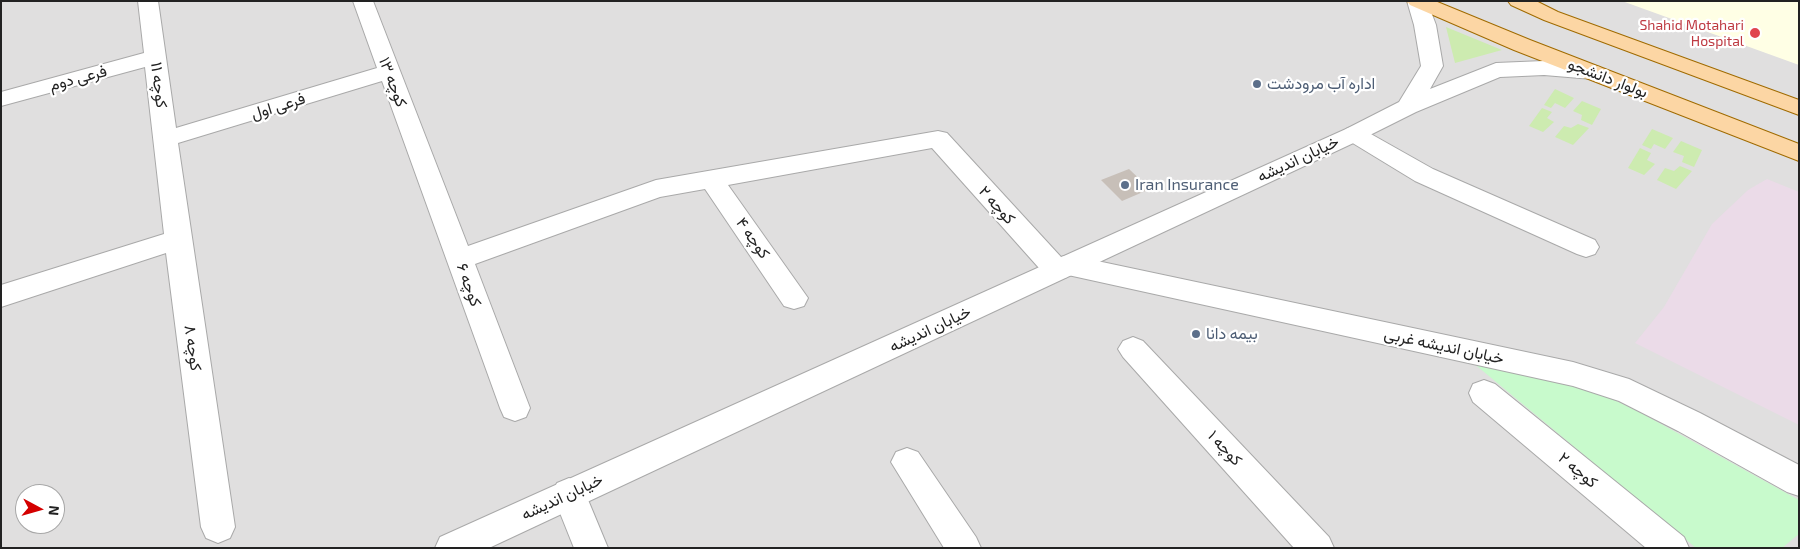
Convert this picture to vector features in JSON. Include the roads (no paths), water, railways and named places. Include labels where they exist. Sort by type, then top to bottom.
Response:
[{"type":"main road","name":"بولوار دانشجو","points":[[1417,1],[1799,153]]},
{"type":"main road","points":[[1518,1],[1552,16],[1799,108]]},
{"type":"street","name":"کوچه ۱۱","points":[[148,1],[169,169]]},
{"type":"street","name":"کوچه ۱۳","points":[[363,1],[423,163]]},
{"type":"street","points":[[1408,107],[1432,66],[1425,24],[1417,1]]},
{"type":"street","name":"فرعی دوم","points":[[1,99],[155,58]]},
{"type":"street","name":"خیابان اندیشه","points":[[452,548],[1354,134],[1408,107],[1496,70],[1544,68],[1592,72]]},
{"type":"street","name":"فرعی اول","points":[[166,139],[389,72]]},
{"type":"street","points":[[1354,134],[1424,175],[1586,247]]},
{"type":"street","name":"کوچه ۲","points":[[711,179],[938,139],[1063,267]]},
{"type":"street","name":"کوچه ۶","points":[[423,163],[515,408]]},
{"type":"street","name":"کوچه ۸","points":[[169,169],[218,527]]},
{"type":"street","points":[[459,259],[656,189],[711,179]]},
{"type":"street","name":"کوچه ۴","points":[[711,179],[794,298]]},
{"type":"street","points":[[1,296],[178,239]]},
{"type":"street","name":"خیابان اندیشه غربی","points":[[1063,267],[1573,374],[1628,392],[1689,422],[1799,482]]},
{"type":"street","name":"کوچه ۱","points":[[1133,349],[1316,548]]},
{"type":"street","name":"کوچه ۲","points":[[1484,393],[1672,548]]},
{"type":"street","points":[[907,462],[964,548]]},
{"type":"street","points":[[569,494],[591,548]]},
{"type":"place","name":"Shahid Motahari Hospital","points":[[1755,33]]},
{"type":"place","name":"اداره آب مرودشت","points":[[1257,84]]},
{"type":"place","name":"Iran Insurance","points":[[1125,185]]},
{"type":"place","name":"بیمه دانا","points":[[1196,334]]}]
